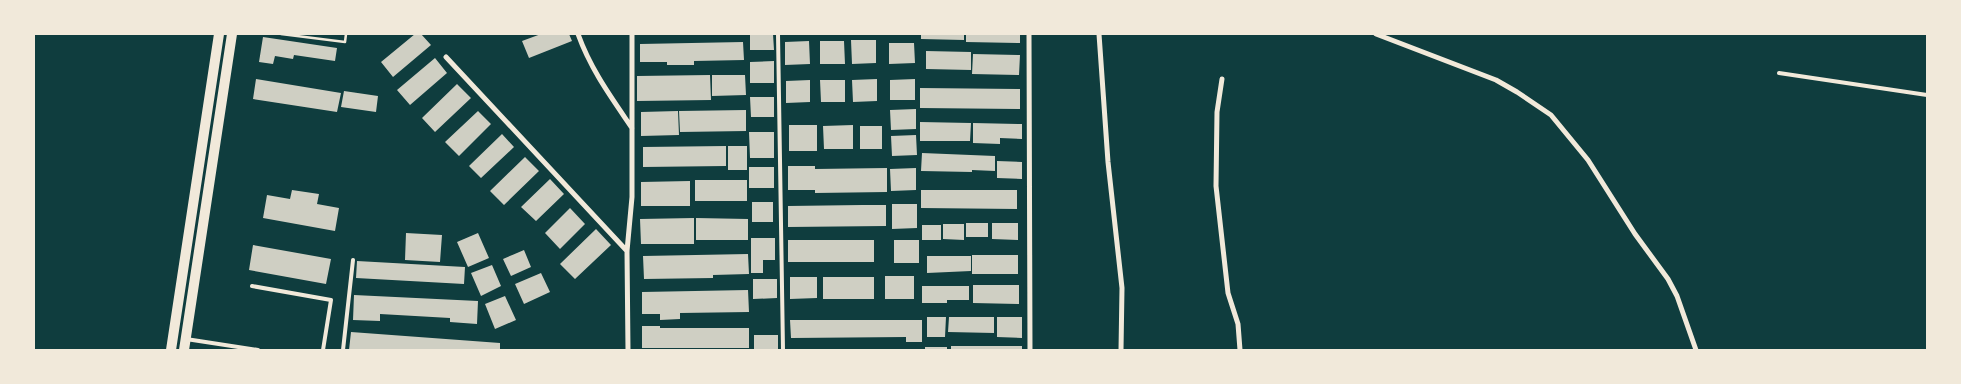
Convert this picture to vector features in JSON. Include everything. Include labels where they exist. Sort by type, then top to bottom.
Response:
[{"type":"main road","points":[[171,350],[219,34]]},
{"type":"main road","points":[[184,350],[232,34]]},
{"type":"street","points":[[578,34],[586,58],[596,76],[632,128]]},
{"type":"street","points":[[628,350],[627,251],[632,197],[632,34]]},
{"type":"street","points":[[1029,34],[1030,350]]},
{"type":"street","points":[[1098,34],[1108,162],[1122,288],[1121,350]]},
{"type":"street","points":[[1376,34],[1496,80],[1551,115],[1588,160],[1635,234],[1668,279],[1677,296],[1696,350]]},
{"type":"street","points":[[446,57],[627,251]]},
{"type":"street","points":[[1222,79],[1217,112],[1216,186],[1228,293],[1238,324],[1240,350]]},
{"type":"lane","points":[[778,34],[783,350]]},
{"type":"lane","points":[[1779,73],[1927,95]]},
{"type":"lane","points":[[343,350],[353,260]]},
{"type":"lane","points":[[252,286],[331,300],[323,350]]},
{"type":"lane","points":[[186,339],[258,350]]},
{"type":"path","points":[[281,34],[345,42],[346,34]]},
{"type":"building","points":[[415,34],[421,34],[431,45],[393,77],[381,62]]},
{"type":"building","points":[[541,34],[569,34],[572,41],[529,58],[522,41]]},
{"type":"building","points":[[750,34],[773,34],[774,50],[750,50]]},
{"type":"building","points":[[921,34],[964,34],[964,40],[921,39]]},
{"type":"building","points":[[966,34],[1020,34],[1020,43],[966,42]]},
{"type":"building","points":[[263,37],[337,48],[335,61],[294,55],[293,59],[275,56],[273,64],[259,62]]},
{"type":"building","points":[[851,40],[876,40],[876,63],[852,64]]},
{"type":"building","points":[[809,41],[810,64],[785,65],[785,42]]},
{"type":"building","points":[[820,41],[844,41],[845,64],[820,64]]},
{"type":"building","points":[[743,42],[744,60],[694,61],[694,65],[640,62],[640,44]]},
{"type":"building","points":[[889,43],[914,43],[915,63],[889,64]]},
{"type":"building","points":[[926,51],[971,52],[971,70],[926,69]]},
{"type":"building","points":[[973,54],[1020,55],[1019,75],[972,74]]},
{"type":"building","points":[[435,58],[447,73],[410,105],[397,90]]},
{"type":"building","points":[[774,61],[774,83],[750,83],[750,62]]},
{"type":"building","points":[[710,75],[711,100],[637,101],[637,76]]},
{"type":"building","points":[[712,75],[745,75],[746,95],[712,96]]},
{"type":"building","points":[[256,79],[341,93],[337,112],[253,99]]},
{"type":"building","points":[[877,79],[877,101],[853,102],[852,80]]},
{"type":"building","points":[[915,79],[915,100],[890,100],[890,80]]},
{"type":"building","points":[[810,80],[810,102],[786,103],[786,81]]},
{"type":"building","points":[[820,80],[845,80],[845,102],[821,102]]},
{"type":"building","points":[[457,84],[471,98],[435,132],[422,118]]},
{"type":"building","points":[[920,88],[1020,89],[1020,109],[920,108]]},
{"type":"building","points":[[344,91],[378,96],[376,112],[341,107]]},
{"type":"building","points":[[750,97],[774,97],[774,117],[751,117]]},
{"type":"building","points":[[916,109],[916,129],[891,130],[890,110]]},
{"type":"building","points":[[746,110],[746,131],[680,132],[679,111]]},
{"type":"building","points":[[478,111],[491,124],[459,156],[445,142]]},
{"type":"building","points":[[678,111],[679,135],[641,136],[641,112]]},
{"type":"building","points":[[920,122],[971,123],[970,141],[920,141]]},
{"type":"building","points":[[973,123],[1022,124],[1022,139],[1000,138],[1000,144],[973,143]]},
{"type":"building","points":[[789,125],[817,125],[817,151],[789,151]]},
{"type":"building","points":[[853,125],[853,149],[824,149],[823,126]]},
{"type":"building","points":[[860,126],[882,126],[882,149],[860,149]]},
{"type":"building","points":[[749,132],[774,132],[774,158],[750,158]]},
{"type":"building","points":[[502,134],[514,147],[481,178],[469,166]]},
{"type":"building","points":[[916,135],[917,155],[892,156],[891,136]]},
{"type":"building","points":[[726,146],[726,166],[643,167],[643,147]]},
{"type":"building","points":[[728,146],[747,146],[747,170],[728,170]]},
{"type":"building","points":[[922,153],[995,156],[995,171],[921,171]]},
{"type":"building","points":[[525,157],[539,171],[504,205],[490,191]]},
{"type":"building","points":[[997,161],[1022,162],[1022,179],[997,178]]},
{"type":"building","points":[[788,166],[815,166],[815,169],[887,168],[887,192],[815,193],[815,190],[788,190]]},
{"type":"building","points":[[749,167],[774,167],[774,188],[749,188]]},
{"type":"building","points":[[916,168],[916,190],[891,191],[890,169]]},
{"type":"building","points":[[550,179],[564,194],[536,221],[521,207]]},
{"type":"building","points":[[695,180],[747,180],[747,201],[695,201]]},
{"type":"building","points":[[690,181],[690,206],[641,206],[641,182]]},
{"type":"building","points":[[292,190],[319,194],[317,204],[339,208],[335,231],[263,218],[267,195],[290,199]]},
{"type":"building","points":[[921,190],[1017,190],[1017,209],[921,208]]},
{"type":"building","points":[[752,202],[773,202],[773,222],[752,222]]},
{"type":"building","points":[[892,204],[917,204],[917,228],[892,229]]},
{"type":"building","points":[[886,205],[886,226],[788,227],[788,206]]},
{"type":"building","points":[[570,208],[585,224],[560,249],[545,233]]},
{"type":"building","points":[[694,218],[694,244],[641,244],[640,219]]},
{"type":"building","points":[[696,218],[748,219],[748,240],[696,240]]},
{"type":"building","points":[[966,223],[988,223],[988,237],[966,237]]},
{"type":"building","points":[[992,223],[1018,223],[1018,240],[992,239]]},
{"type":"building","points":[[943,224],[964,224],[964,240],[943,239]]},
{"type":"building","points":[[922,225],[941,225],[941,240],[922,240]]},
{"type":"building","points":[[596,229],[611,245],[575,279],[560,264]]},
{"type":"building","points":[[406,233],[442,235],[440,262],[405,260]]},
{"type":"building","points":[[478,233],[489,258],[468,267],[457,242]]},
{"type":"building","points":[[751,238],[775,238],[775,260],[763,260],[763,273],[751,273]]},
{"type":"building","points":[[788,240],[874,240],[874,262],[788,262]]},
{"type":"building","points":[[894,240],[919,240],[919,263],[894,263]]},
{"type":"building","points":[[253,245],[331,259],[326,284],[249,270]]},
{"type":"building","points":[[524,250],[531,267],[511,276],[503,259]]},
{"type":"building","points":[[748,254],[749,274],[713,275],[713,278],[644,279],[643,256]]},
{"type":"building","points":[[972,255],[1018,255],[1018,274],[972,274]]},
{"type":"building","points":[[927,256],[971,256],[971,271],[927,273]]},
{"type":"building","points":[[357,261],[465,267],[464,284],[356,278]]},
{"type":"building","points":[[492,265],[501,286],[481,296],[471,273]]},
{"type":"building","points":[[541,273],[550,292],[524,304],[515,284]]},
{"type":"building","points":[[885,276],[914,276],[914,299],[885,299]]},
{"type":"building","points":[[790,277],[817,277],[817,298],[790,299]]},
{"type":"building","points":[[823,277],[874,277],[874,299],[823,299]]},
{"type":"building","points":[[753,279],[777,279],[777,298],[753,299]]},
{"type":"building","points":[[973,285],[1019,285],[1019,304],[973,303]]},
{"type":"building","points":[[922,286],[969,286],[969,300],[947,300],[947,303],[922,303]]},
{"type":"building","points":[[748,290],[749,312],[680,313],[680,319],[660,320],[660,314],[642,314],[642,292]]},
{"type":"building","points":[[354,295],[478,301],[477,324],[450,322],[450,318],[380,314],[380,321],[353,320]]},
{"type":"building","points":[[505,296],[516,320],[495,329],[485,304]]},
{"type":"building","points":[[927,317],[946,317],[945,337],[927,337]]},
{"type":"building","points":[[949,317],[994,317],[994,333],[948,332]]},
{"type":"building","points":[[997,317],[1022,317],[1022,338],[997,337]]},
{"type":"building","points":[[790,320],[922,320],[922,342],[906,342],[906,337],[791,338]]},
{"type":"building","points":[[642,326],[660,326],[660,328],[749,328],[749,348],[642,348]]},
{"type":"building","points":[[351,332],[500,343],[500,350],[349,350]]},
{"type":"building","points":[[754,335],[778,335],[778,350],[754,350]]},
{"type":"building","points":[[951,346],[1022,346],[1022,350],[951,350]]},
{"type":"building","points":[[925,347],[947,347],[947,350],[925,350]]}]
